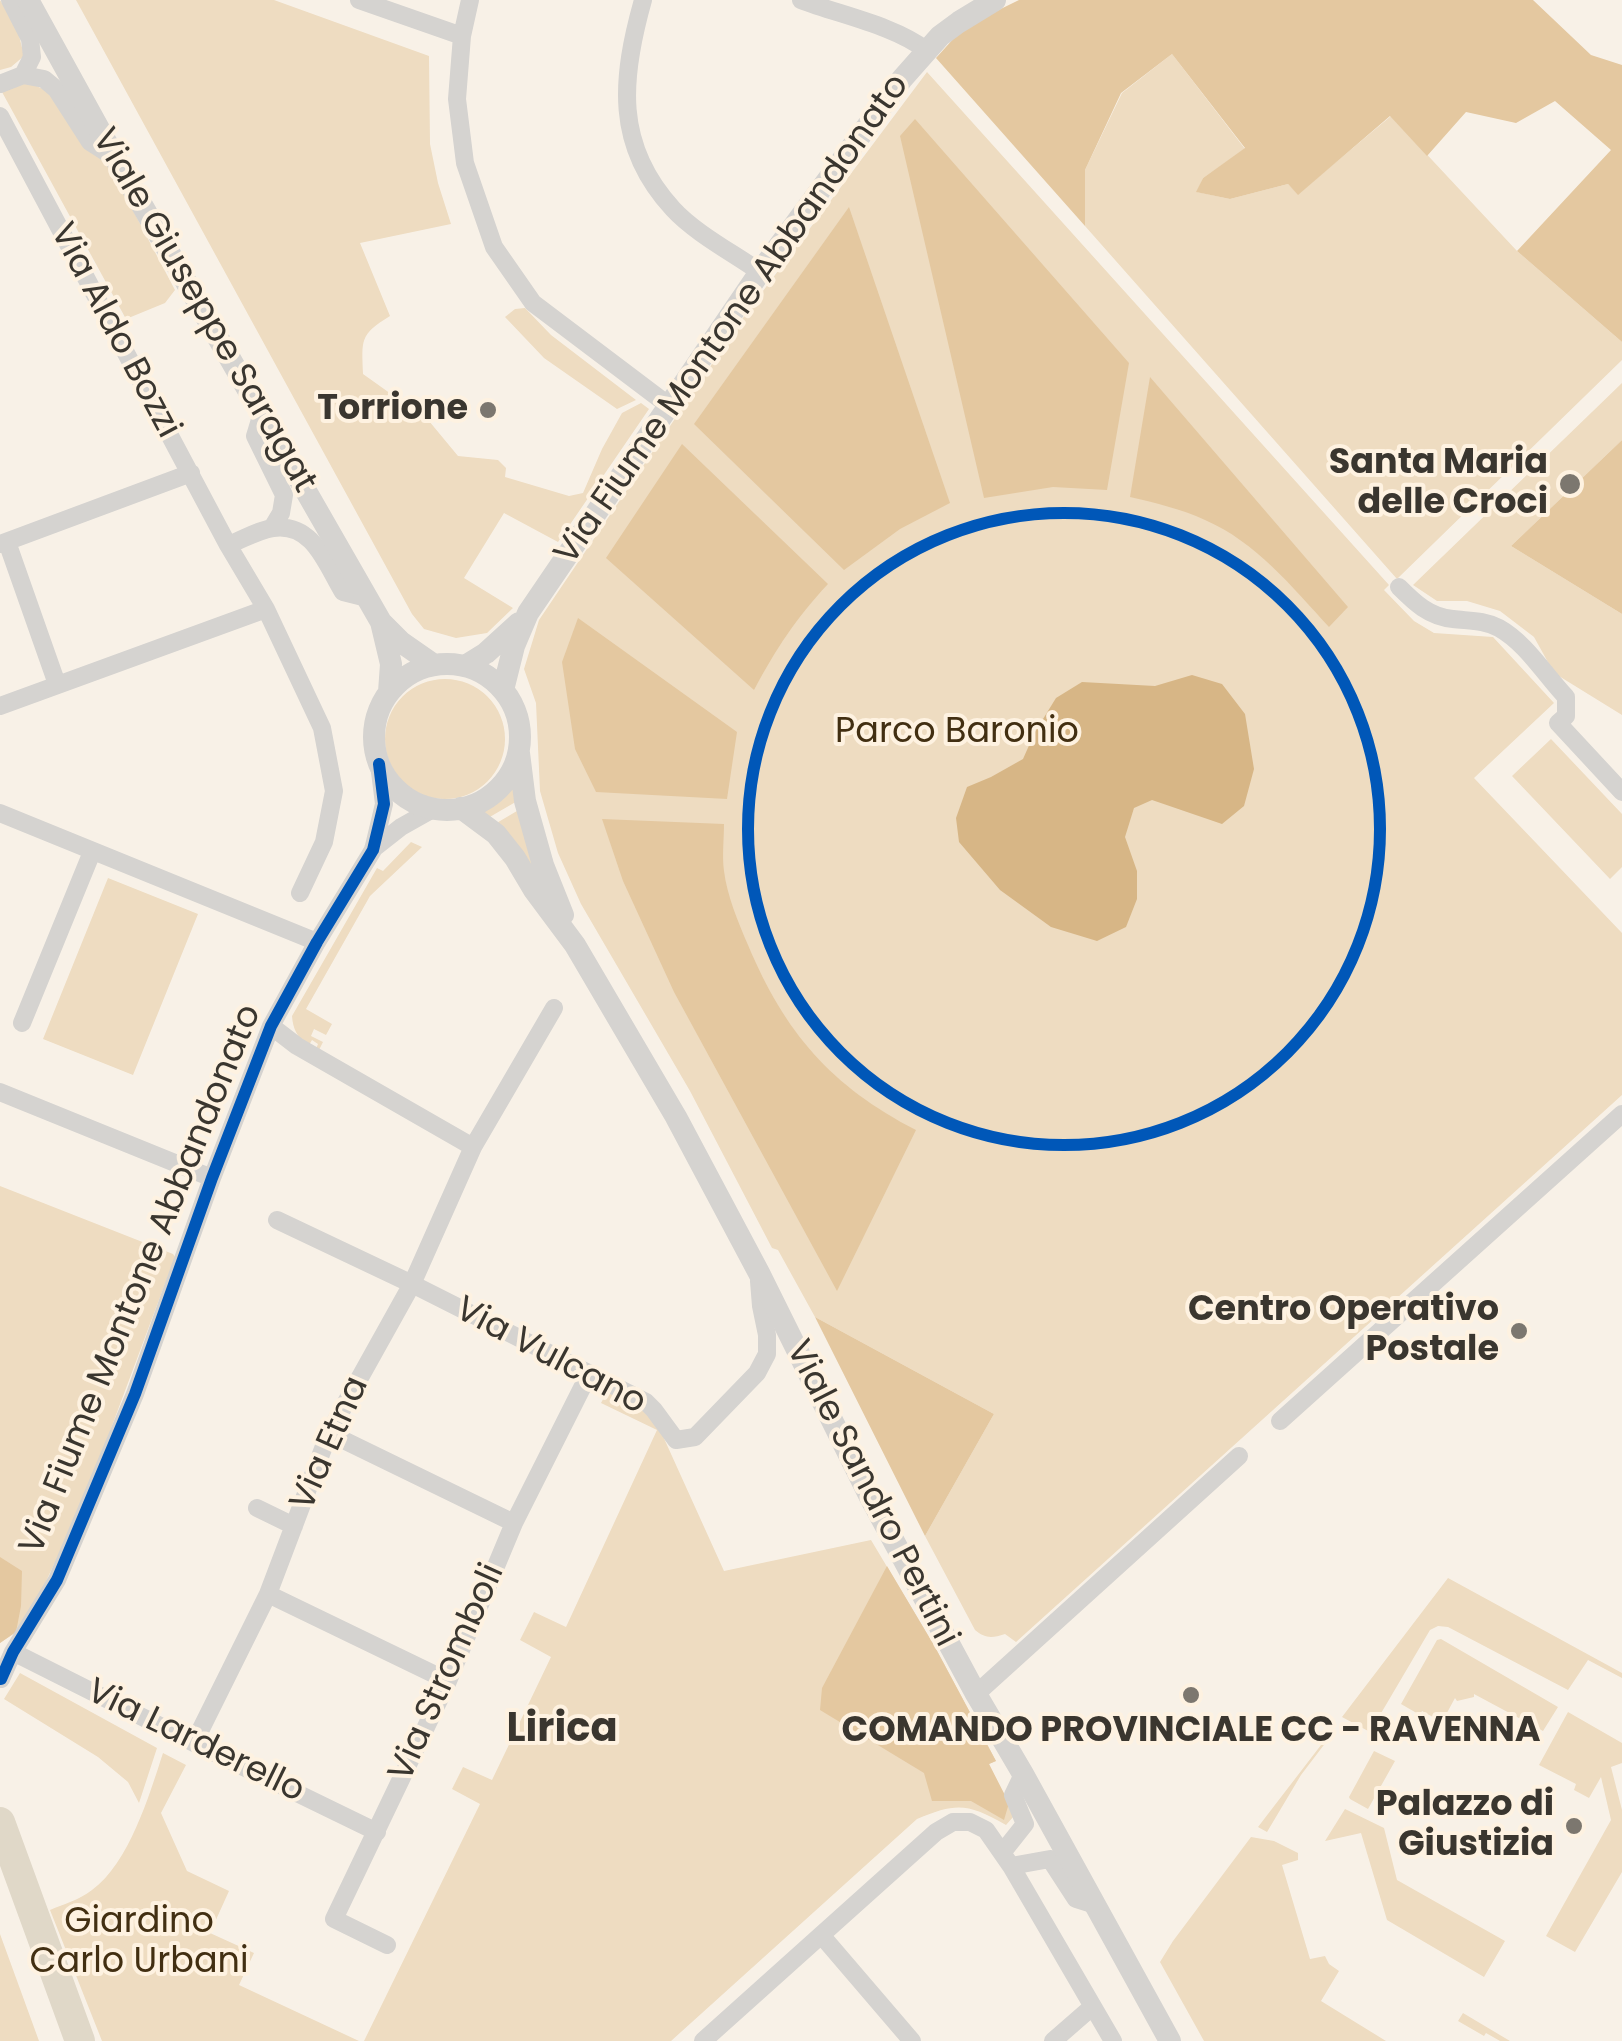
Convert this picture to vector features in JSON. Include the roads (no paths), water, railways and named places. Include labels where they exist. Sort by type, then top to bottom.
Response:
[{"type":"highway","points":[[0,1822],[80,2041]]},
{"type":"highway","points":[[0,1874],[62,2041]]},
{"type":"main road","name":"Viale Giuseppe Saragat","points":[[28,0],[380,622],[391,664],[388,692]]},
{"type":"main road","name":"Via Fiume Montone Abbandonato","points":[[503,690],[514,646],[528,613],[760,272],[926,50],[959,22],[995,0]]},
{"type":"main road","name":"Via Fiume Montone Abbandonato","points":[[466,666],[486,653],[528,613]]},
{"type":"main road","name":"Viale Giuseppe Saragat","points":[[380,622],[434,665]]},
{"type":"main road","points":[[434,665],[466,666],[503,690],[514,708],[519,749],[512,770],[499,788],[482,801],[461,808],[434,809],[410,800],[391,785],[378,764],[374,727],[388,692],[401,679],[434,665]]},
{"type":"main road","name":"Viale Sandro Pertini","points":[[519,749],[524,801],[543,865],[576,946]]},
{"type":"main road","name":"Viale Sandro Pertini","points":[[461,808],[496,834],[516,858],[534,890],[576,946],[676,1117],[759,1273],[870,1498],[1170,2041]]},
{"type":"street","points":[[10,0],[30,40],[32,57],[22,75]]},
{"type":"street","points":[[359,0],[462,36]]},
{"type":"street","points":[[470,0],[462,36],[457,99],[465,163],[494,247],[533,303],[668,405]]},
{"type":"street","points":[[643,0],[626,78],[628,116],[636,152],[650,180],[675,211],[760,272]]},
{"type":"street","points":[[801,0],[826,4],[926,50]]},
{"type":"street","points":[[0,84],[22,75],[44,79],[56,90],[90,142],[114,158]]},
{"type":"street","name":"Via Aldo Bozzi","points":[[0,116],[266,610],[322,728],[334,791],[324,842],[300,893]]},
{"type":"street","points":[[262,413],[255,436],[284,495],[282,513],[272,528]]},
{"type":"street","points":[[57,684],[4,543],[190,473]]},
{"type":"street","points":[[228,545],[272,528],[294,528],[311,538],[344,592],[366,598]]},
{"type":"street","points":[[1399,587],[1418,606],[1435,615],[1496,626],[1516,640],[1566,697],[1566,716],[1558,723],[1622,792]]},
{"type":"street","points":[[0,706],[266,610]]},
{"type":"street","name":"Via Fiume Montone Abbandonato","points":[[0,1682],[7,1655],[57,1580],[135,1394],[271,1026],[373,850],[384,804],[378,764]]},
{"type":"street","name":"Via Fiume Montone Abbandonato","points":[[373,850],[401,827],[434,809]]},
{"type":"street","points":[[0,814],[317,942]]},
{"type":"street","points":[[22,1023],[92,852]]},
{"type":"street","name":"Via Etna","points":[[194,1743],[268,1594],[329,1433],[412,1284],[473,1147],[554,1008]]},
{"type":"street","points":[[271,1026],[296,1046],[473,1147]]},
{"type":"street","points":[[0,1092],[212,1178]]},
{"type":"street","points":[[1280,1421],[1622,1114]]},
{"type":"street","name":"Via Vulcano","points":[[277,1220],[646,1402],[676,1440],[695,1437],[757,1372],[768,1354],[759,1273]]},
{"type":"street","name":"Via Stromboli","points":[[387,1946],[334,1920],[448,1680],[514,1523],[589,1374]]},
{"type":"street","points":[[329,1433],[514,1523]]},
{"type":"street","points":[[976,1694],[1239,1456]]},
{"type":"street","points":[[258,1508],[294,1526]]},
{"type":"street","points":[[268,1594],[448,1680]]},
{"type":"street","name":"Via Larderello","points":[[7,1655],[376,1832]]},
{"type":"street","points":[[1007,1859],[1024,1828],[1013,1795],[1024,1774]]},
{"type":"street","points":[[703,2041],[936,1832],[953,1822],[970,1822],[986,1830],[1007,1859],[1113,2041]]},
{"type":"street","points":[[1007,1859],[1050,1859],[1076,1899],[1096,1905]]},
{"type":"street","points":[[822,1936],[912,2041]]},
{"type":"street","points":[[1053,2041],[1092,2007]]},
{"type":"street","points":[[1154,2041],[1156,2016]]},
{"type":"place","name":"Torrione","points":[[488,410]]},
{"type":"place","name":"Santa Maria delle Croci","points":[[1570,484]]},
{"type":"place","name":"Centro Operativo Postale","points":[[1519,1331]]},
{"type":"place","name":"COMANDO PROVINCIALE CC - RAVENNA","points":[[1191,1695]]},
{"type":"place","name":"Palazzo di Giustizia","points":[[1574,1826]]},
{"type":"district","name":"Lirica","points":[[562,1731]]},
{"type":"park label","name":"Parco Baronio","points":[[957,733]]},
{"type":"park label","name":"Giardino Carlo Urbani","points":[[139,1943]]}]
